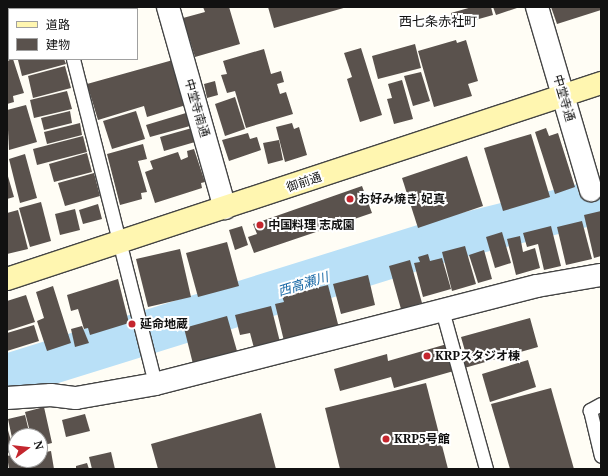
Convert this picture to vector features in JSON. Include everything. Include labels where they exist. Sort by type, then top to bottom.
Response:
[{"type":"street","name":"中堂寺南通","points":[[168,7],[226,208]]},
{"type":"street","name":"中堂寺通","points":[[537,7],[590,190]]},
{"type":"street","name":"御前通","points":[[7,279],[601,83]]},
{"type":"street","points":[[7,398],[51,395],[76,398],[155,384],[537,286],[601,275]]},
{"type":"lane","points":[[72,60],[120,242],[155,384]]},
{"type":"lane","points":[[442,310],[486,469]]},
{"type":"lane","points":[[601,404],[590,410],[601,456]]},
{"type":"building","points":[[51,7],[52,8],[9,8]]},
{"type":"building","points":[[76,7],[116,8],[76,8]]},
{"type":"building","points":[[203,7],[229,7],[240,44],[195,57],[183,18],[205,12]]},
{"type":"building","points":[[268,7],[347,7],[274,28]]},
{"type":"building","points":[[472,7],[491,7],[493,15],[454,26],[451,13]]},
{"type":"building","points":[[493,7],[520,7],[496,15]]},
{"type":"building","points":[[551,7],[601,7],[601,10],[557,24]]},
{"type":"building","points":[[7,28],[8,42],[7,51]]},
{"type":"building","points":[[456,40],[457,43],[466,40],[478,81],[468,84],[472,96],[434,107],[418,51]]},
{"type":"building","points":[[415,44],[421,68],[378,79],[372,56]]},
{"type":"building","points":[[361,48],[382,115],[360,122],[347,79],[352,77],[344,53]]},
{"type":"building","points":[[264,49],[271,74],[281,71],[284,82],[277,84],[280,94],[286,92],[293,114],[246,128],[235,91],[227,93],[221,75],[227,74],[223,61]]},
{"type":"building","points":[[13,60],[24,93],[13,96],[14,102],[7,104],[7,61]]},
{"type":"building","points":[[18,60],[64,60],[66,64],[22,76]]},
{"type":"building","points":[[173,60],[186,105],[147,117],[144,106],[98,120],[87,84]]},
{"type":"building","points":[[65,66],[71,88],[33,98],[28,76]]},
{"type":"building","points":[[421,72],[430,101],[413,106],[404,76]]},
{"type":"building","points":[[402,80],[413,119],[394,124],[387,99],[392,98],[388,84]]},
{"type":"building","points":[[215,81],[218,95],[207,98],[204,84]]},
{"type":"building","points":[[67,91],[72,109],[34,118],[30,100]]},
{"type":"building","points":[[235,97],[245,129],[225,136],[215,104]]},
{"type":"building","points":[[26,105],[37,142],[9,150],[7,110]]},
{"type":"building","points":[[70,111],[72,123],[44,130],[41,118]]},
{"type":"building","points":[[136,111],[145,139],[112,149],[103,121]]},
{"type":"building","points":[[186,113],[190,126],[150,137],[146,125]]},
{"type":"building","points":[[80,123],[82,135],[47,144],[44,132]]},
{"type":"building","points":[[292,123],[294,129],[299,127],[307,155],[285,162],[276,127]]},
{"type":"building","points":[[192,128],[195,142],[164,151],[160,137]]},
{"type":"building","points":[[546,128],[549,136],[558,133],[575,187],[555,194],[535,132]]},
{"type":"building","points":[[248,133],[250,139],[257,137],[261,150],[229,161],[222,140]]},
{"type":"building","points":[[531,134],[550,197],[503,211],[484,148]]},
{"type":"building","points":[[83,136],[87,152],[37,165],[33,149]]},
{"type":"building","points":[[279,140],[283,160],[268,164],[263,143]]},
{"type":"building","points":[[143,144],[147,159],[138,161],[147,192],[141,193],[142,199],[120,205],[107,154]]},
{"type":"building","points":[[194,149],[205,182],[201,183],[202,188],[155,203],[145,172],[153,169],[150,161],[178,152],[181,160],[188,157],[187,151]]},
{"type":"building","points":[[87,153],[92,172],[54,182],[49,164]]},
{"type":"building","points":[[25,154],[37,198],[20,203],[9,159]]},
{"type":"building","points":[[467,156],[483,206],[418,228],[402,178]]},
{"type":"building","points":[[7,173],[14,197],[7,199]]},
{"type":"building","points":[[94,173],[100,196],[65,206],[58,183]]},
{"type":"building","points":[[362,186],[372,213],[254,253],[248,237],[257,234],[253,224]]},
{"type":"building","points":[[41,202],[51,241],[30,247],[19,208]]},
{"type":"building","points":[[98,204],[102,219],[83,224],[79,210]]},
{"type":"building","points":[[75,209],[80,230],[60,235],[55,214]]},
{"type":"building","points":[[18,210],[28,249],[7,254],[7,213]]},
{"type":"building","points":[[601,211],[601,256],[594,258],[584,215]]},
{"type":"building","points":[[582,221],[592,259],[566,265],[557,227]]},
{"type":"building","points":[[242,226],[248,245],[235,250],[229,230]]},
{"type":"building","points":[[551,226],[561,266],[544,270],[538,244],[527,247],[523,233]]},
{"type":"building","points":[[502,232],[511,263],[495,268],[486,237]]},
{"type":"building","points":[[520,236],[523,252],[535,248],[540,268],[516,275],[507,239]]},
{"type":"building","points":[[227,242],[239,286],[198,297],[186,253]]},
{"type":"building","points":[[465,246],[476,284],[452,291],[442,252]]},
{"type":"building","points":[[180,249],[191,297],[148,307],[136,259]]},
{"type":"building","points":[[484,250],[492,279],[478,283],[469,255]]},
{"type":"building","points":[[428,254],[430,261],[442,258],[451,289],[423,297],[414,263],[420,262],[418,257]]},
{"type":"building","points":[[410,260],[422,303],[401,309],[389,266]]},
{"type":"building","points":[[368,275],[375,305],[341,314],[333,284]]},
{"type":"building","points":[[118,279],[129,323],[90,335],[88,328],[84,329],[78,309],[71,311],[67,295]]},
{"type":"building","points":[[328,285],[339,328],[284,341],[275,304],[284,302],[282,296]]},
{"type":"building","points":[[53,286],[71,343],[47,351],[37,321],[44,318],[36,292]]},
{"type":"building","points":[[26,295],[35,322],[7,331],[7,301]]},
{"type":"building","points":[[271,306],[280,342],[254,348],[250,333],[240,335],[235,315]]},
{"type":"building","points":[[227,316],[237,351],[193,364],[184,328]]},
{"type":"building","name":"KRPスタジオ棟","points":[[530,318],[538,347],[394,388],[391,377],[340,391],[334,369],[387,354],[388,361],[447,344],[452,363],[467,358],[461,337]]},
{"type":"building","points":[[34,325],[39,341],[7,351],[7,333]]},
{"type":"building","points":[[82,326],[89,343],[75,347],[71,329]]},
{"type":"building","points":[[528,360],[536,387],[490,402],[482,374]]},
{"type":"building","name":"KRP5号館","points":[[426,383],[448,469],[340,469],[325,408]]},
{"type":"building","name":"KRPスタジオ棟","points":[[551,388],[574,469],[510,469],[491,404]]},
{"type":"building","points":[[44,407],[52,443],[48,444],[48,428],[29,428],[25,412]]},
{"type":"building","points":[[261,413],[276,469],[158,469],[151,444]]},
{"type":"building","points":[[85,414],[90,431],[66,437],[62,420]]},
{"type":"building","points":[[25,415],[28,428],[10,428],[8,419]]},
{"type":"building","points":[[7,427],[8,453],[7,453]]},
{"type":"building","points":[[51,451],[54,469],[29,469],[48,468],[48,452]]},
{"type":"building","points":[[111,452],[115,469],[92,469],[89,457]]},
{"type":"building","points":[[87,463],[89,469],[76,469],[76,466]]},
{"type":"building","points":[[9,468],[27,469],[9,469]]},
{"type":"waterway","name":"西高瀬川","points":[[7,376],[443,240],[601,201]]},
{"type":"place","name":"お好み焼き 妃真","points":[[350,199]]},
{"type":"place","name":"中国料理 志成園","points":[[260,225]]},
{"type":"place","name":"延命地蔵","points":[[132,324]]},
{"type":"place","name":"KRPスタジオ棟","points":[[427,356]]},
{"type":"place","name":"KRP5号館","points":[[386,439]]},
{"type":"district","name":"西七条赤社町","points":[[438,21]]}]
